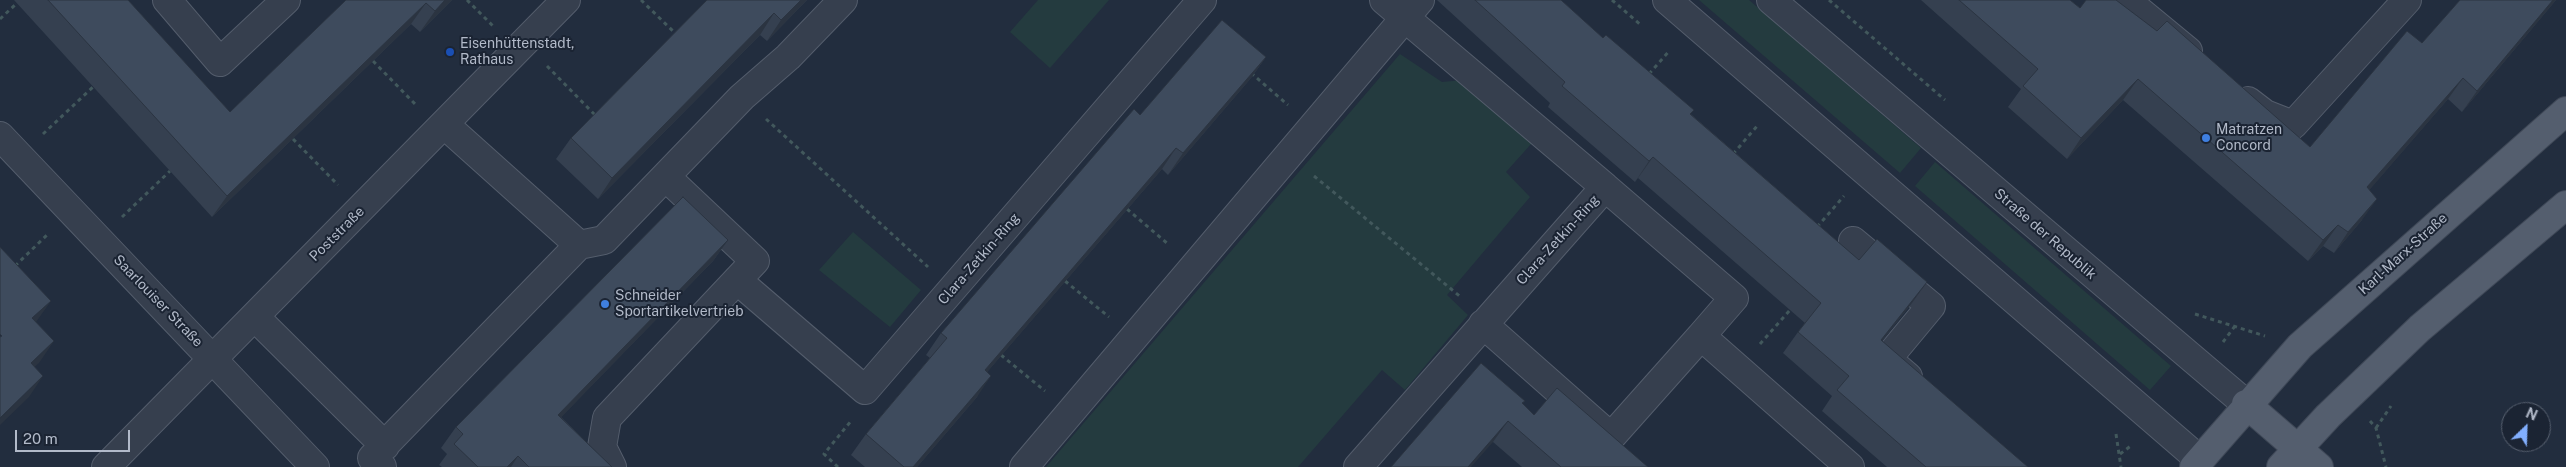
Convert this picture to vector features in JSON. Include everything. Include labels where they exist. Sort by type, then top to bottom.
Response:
[{"type":"main road","name":"Karl-Marx-Straße","points":[[2201,465],[2246,404],[2300,346],[2566,111]]},
{"type":"main road","points":[[2290,458],[2349,396],[2420,328],[2566,205]]},
{"type":"main road","name":"Straße der Republik","points":[[2246,404],[2290,458],[2319,467]]},
{"type":"street","points":[[167,0],[220,62],[286,0]]},
{"type":"street","name":"Poststraße","points":[[106,467],[566,0]]},
{"type":"street","points":[[255,317],[383,456],[579,245],[604,240],[742,97],[788,57],[843,0]]},
{"type":"street","name":"Clara-Zetkin-Ring","points":[[865,390],[1202,0]]},
{"type":"street","name":"Clara-Zetkin-Ring","points":[[1358,467],[1605,187],[1412,9],[1384,0]]},
{"type":"street","points":[[1667,0],[2201,465]]},
{"type":"street","name":"Straße der Republik","points":[[1771,0],[2246,404]]},
{"type":"street","points":[[2126,0],[2265,114],[2293,125],[2398,3]]},
{"type":"street","points":[[1024,467],[1412,9]]},
{"type":"street","points":[[442,126],[579,245]]},
{"type":"street","name":"Saarlouiser Straße","points":[[0,136],[316,467]]},
{"type":"street","points":[[612,467],[602,447],[607,418],[755,261],[666,177]]},
{"type":"street","points":[[1485,322],[1611,437],[1701,336],[1734,298],[1605,187]]},
{"type":"street","points":[[1853,241],[1931,306],[1887,359],[1924,391]]},
{"type":"street","points":[[737,280],[865,390]]},
{"type":"street","points":[[1701,336],[1850,467]]},
{"type":"path","points":[[641,0],[677,36]]},
{"type":"path","points":[[1829,0],[1952,106]]},
{"type":"path","points":[[0,19],[17,3]]},
{"type":"path","points":[[524,43],[598,117]]},
{"type":"path","points":[[1645,78],[1670,50]]},
{"type":"path","points":[[373,61],[442,126]]},
{"type":"path","points":[[1246,68],[1313,126]]},
{"type":"path","points":[[20,157],[94,86]]},
{"type":"path","points":[[742,97],[952,289]]},
{"type":"path","points":[[1729,158],[1758,125]]},
{"type":"path","points":[[293,139],[361,209]]},
{"type":"path","points":[[1289,154],[1485,322]]},
{"type":"path","points":[[99,239],[170,171]]},
{"type":"path","points":[[1814,230],[1846,194]]},
{"type":"path","points":[[1127,209],[1194,266]]},
{"type":"path","points":[[14,267],[72,211]]},
{"type":"path","points":[[1065,281],[1134,337]]},
{"type":"path","points":[[1738,368],[1790,310]]},
{"type":"path","points":[[2193,314],[2300,346]]},
{"type":"path","points":[[1001,355],[1070,412]]},
{"type":"path","points":[[838,467],[824,454],[860,409],[865,390]]},
{"type":"path","points":[[2349,396],[2376,428],[2386,467]]},
{"type":"green space","points":[[1038,0],[1109,0],[1050,68],[1010,32]]},
{"type":"green space","points":[[1699,0],[1749,0],[1921,148],[1900,173]]},
{"type":"green space","points":[[1400,54],[1442,82],[1463,80],[1532,143],[1506,172],[1530,197],[1447,295],[1468,315],[1405,390],[1382,370],[1298,467],[1046,467]]},
{"type":"green space","points":[[1935,162],[2171,366],[2150,390],[1915,186]]},
{"type":"green space","points":[[853,232],[921,290],[890,327],[819,270]]},
{"type":"building","points":[[48,0],[128,0],[230,112],[346,0],[445,0],[435,11],[426,3],[227,196]]},
{"type":"building","points":[[707,0],[801,0],[781,20],[774,13],[612,178],[571,138]]},
{"type":"building","points":[[1475,0],[1561,0],[1603,38],[1606,35],[1694,110],[1690,114],[1859,260],[1877,239],[1927,282],[1881,340],[2028,467],[1926,467],[1837,390],[1849,376],[1798,332],[1821,303],[1653,157],[1649,161],[1562,86],[1565,82]]},
{"type":"building","points":[[1959,0],[2070,0],[2080,8],[2086,0],[2116,0],[2157,31],[2167,21],[2310,147],[2407,31],[2422,43],[2460,0],[2553,0],[2477,91],[2463,78],[2367,187],[2377,199],[2348,232],[2338,225],[2323,240],[2138,79],[2081,138],[2023,86],[2038,69]]},
{"type":"building","points":[[1222,20],[1266,57],[1183,153],[1176,148],[985,370],[991,376],[913,467],[904,467],[866,434],[947,338],[941,333],[1134,109],[1140,115]]},
{"type":"building","points":[[683,197],[728,240],[558,415],[612,467],[529,467],[518,456],[507,467],[478,467],[454,444],[463,434],[456,427]]},
{"type":"building","points":[[0,247],[51,301],[32,318],[54,341],[31,363],[43,376],[0,418],[0,337],[2,336],[0,334]]},
{"type":"building","points":[[1481,363],[1525,401],[1522,403],[1534,415],[1557,388],[1648,467],[1561,467],[1508,421],[1468,467],[1391,467]]},
{"type":"place","name":"Eisenhüttenstadt, Rathaus","points":[[450,52]]},
{"type":"place","name":"Matratzen Concord","points":[[2206,138]]},
{"type":"place","name":"Schneider Sportartikelvertrieb","points":[[605,304]]}]
